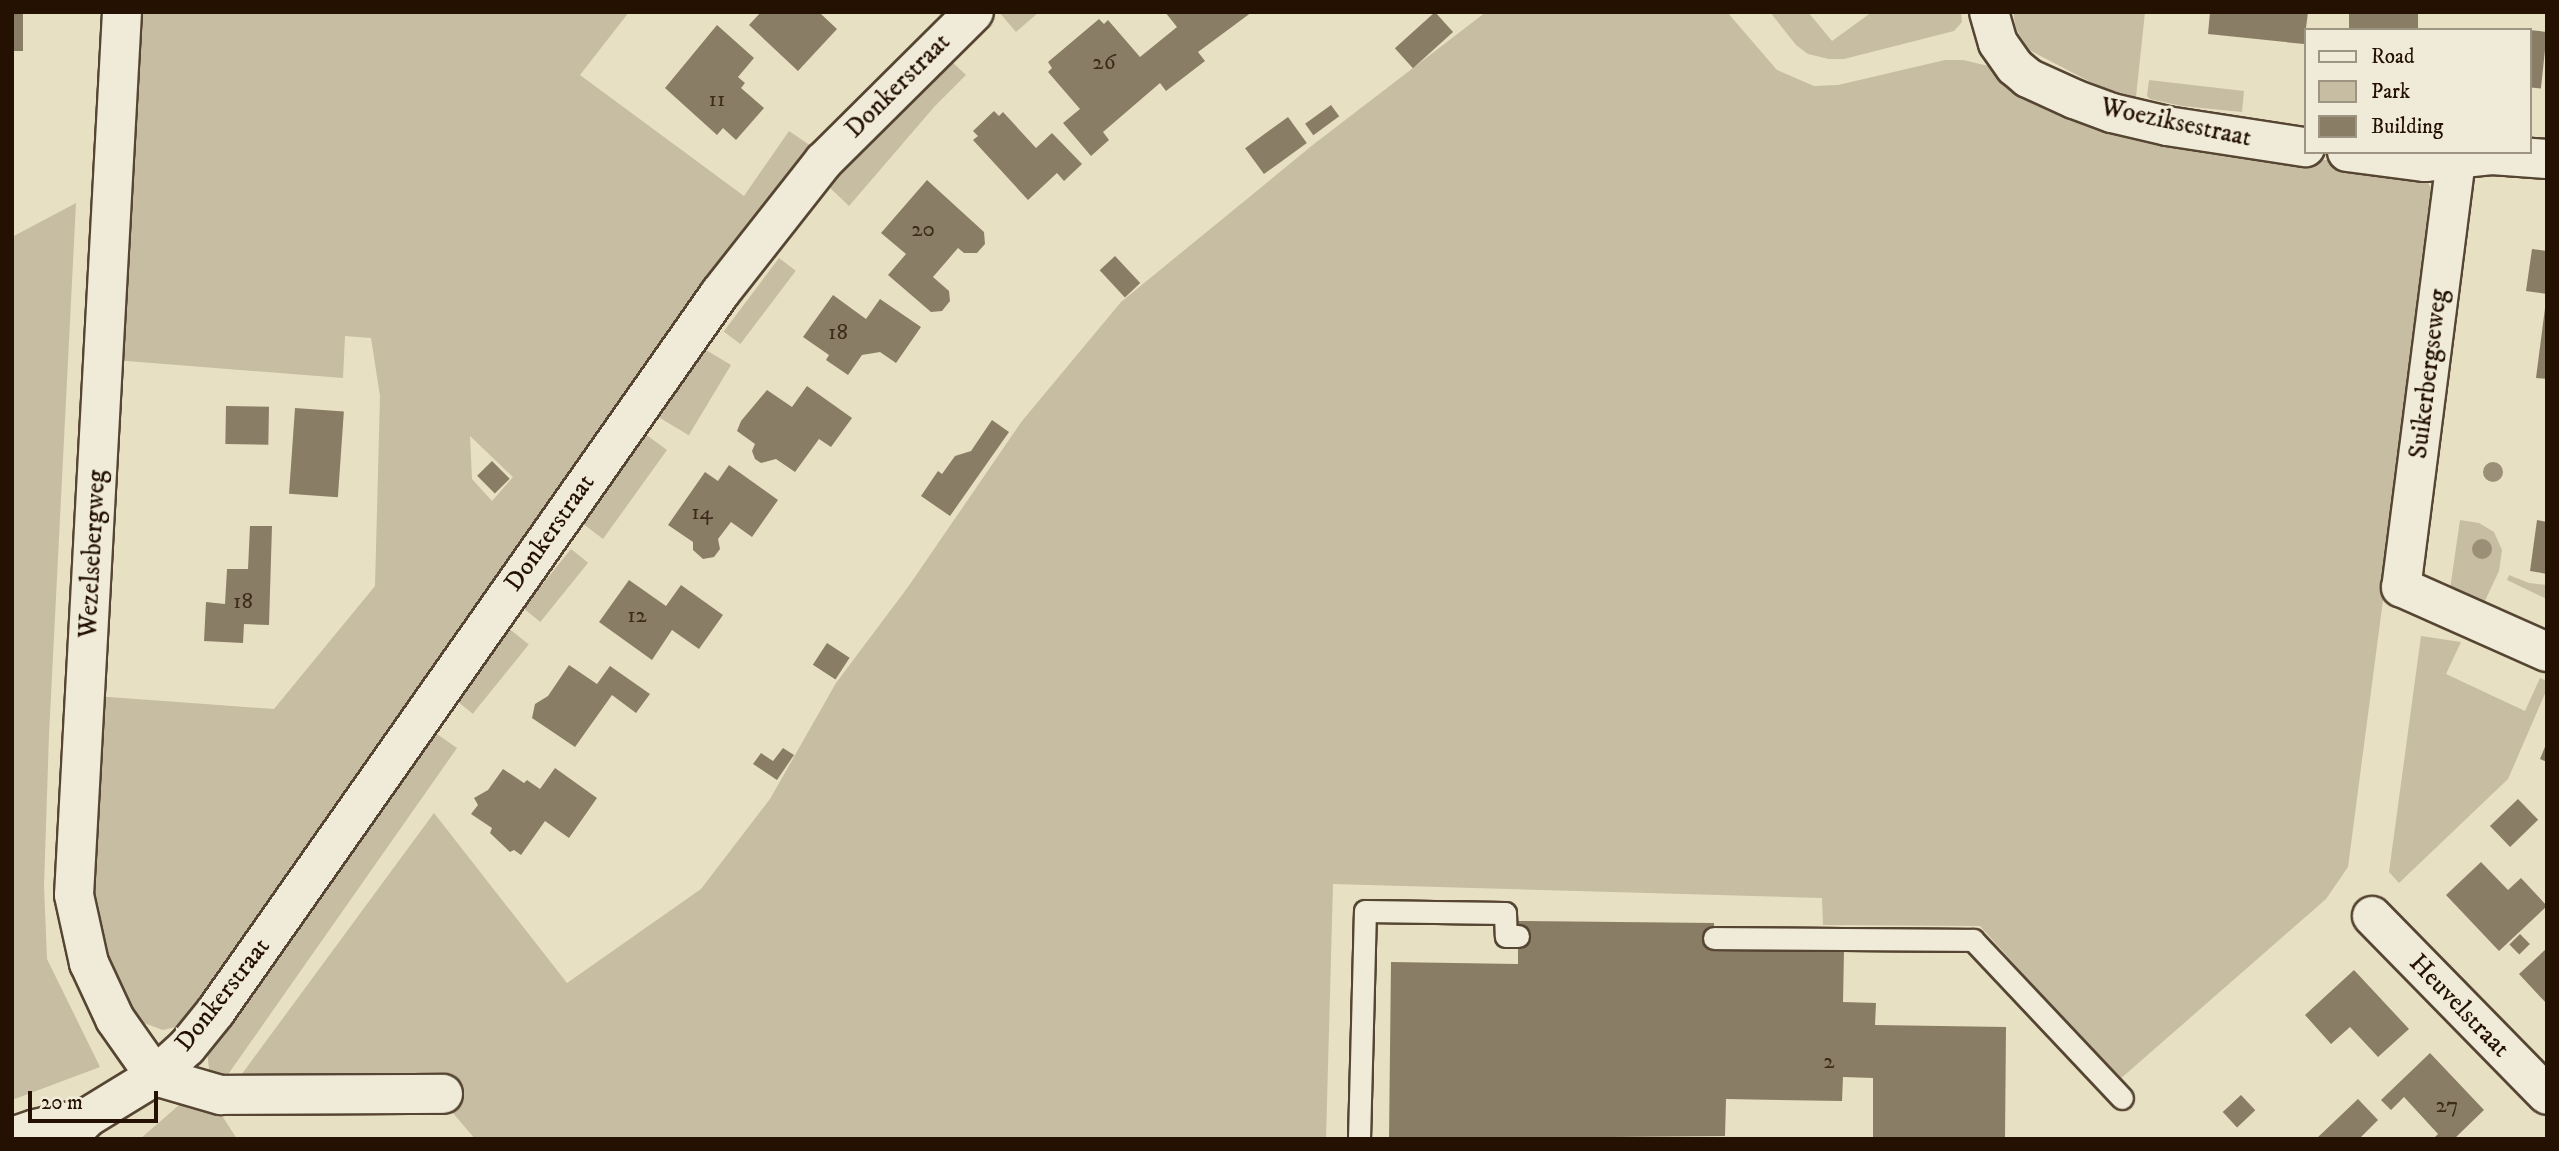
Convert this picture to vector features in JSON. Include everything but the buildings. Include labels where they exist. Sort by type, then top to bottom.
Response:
[{"type":"street","name":"Wezelsebergweg","points":[[122,12],[74,895],[89,963],[116,1019],[155,1076]]},
{"type":"street","name":"Donkerstraat","points":[[12,1137],[35,1129],[77,1128],[155,1076],[187,1047],[216,1011],[720,293],[824,161],[974,12]]},
{"type":"street","name":"Woeziksestraat","points":[[1991,21],[2005,55],[2028,78],[2099,109],[2167,126],[2304,147]]},
{"type":"street","points":[[2363,154],[2425,162],[2492,155],[2547,159]]},
{"type":"street","name":"Suikerbergseweg","points":[[2456,160],[2401,587],[2547,652]]},
{"type":"street","name":"Heuvelstraat","points":[[2372,916],[2547,1095]]},
{"type":"street","name":"Donkerstraat","points":[[155,1076],[221,1095],[443,1094]]},
{"type":"lane","points":[[1359,1139],[1365,911],[1505,913],[1506,936],[1518,936]]},
{"type":"lane","points":[[1714,938],[1973,940],[2122,1098]]},
{"type":"green space","points":[[133,12],[629,12],[580,75],[744,196],[789,131],[811,146],[737,238],[673,327],[193,1009],[175,1027],[163,1030],[141,1022],[129,1014],[91,919],[95,696],[274,709],[375,586],[380,396],[371,338],[345,336],[343,378],[114,360]],"holes":[[[470,436],[513,477],[492,501],[472,479]]]},
{"type":"green space","points":[[999,12],[1039,12],[1016,32]]},
{"type":"green space","points":[[1486,12],[1727,12],[1777,70],[1814,86],[1838,85],[1945,60],[1963,60],[1997,68],[2146,136],[2422,173],[2436,196],[2348,867],[2326,899],[2119,1080],[1980,926],[1823,925],[1822,898],[1333,884],[1326,1139],[475,1139],[447,1106],[236,1082],[434,813],[567,983],[701,889],[770,799],[836,683],[908,587],[1022,421],[1121,302],[1314,144]]},
{"type":"green space","points":[[1770,12],[1808,12],[1832,41],[1872,12],[1961,12],[1962,22],[1954,31],[1844,59],[1829,59],[1808,54],[1796,45]]},
{"type":"green space","points":[[2013,12],[2145,12],[2136,97],[2100,87],[2029,50],[2016,29]]},
{"type":"green space","points":[[948,58],[966,75],[935,106],[849,206],[826,184]]},
{"type":"green space","points":[[2149,80],[2244,91],[2242,112],[2182,106],[2150,99],[2147,96]]},
{"type":"green space","points":[[76,203],[44,886],[47,959],[100,1067],[12,1100],[12,237]]},
{"type":"green space","points":[[779,258],[796,271],[740,344],[724,331]]},
{"type":"green space","points":[[701,347],[731,365],[689,435],[659,417]]},
{"type":"green space","points":[[645,434],[667,450],[603,539],[582,523],[585,514]]},
{"type":"green space","points":[[2460,520],[2479,523],[2494,532],[2502,550],[2499,571],[2483,605],[2450,589]]},
{"type":"green space","points":[[571,549],[588,563],[540,622],[523,608]]},
{"type":"green space","points":[[2509,575],[2529,583],[2547,585],[2547,599],[2507,580]]},
{"type":"green space","points":[[507,627],[529,645],[473,714],[451,696]]},
{"type":"green space","points":[[2421,636],[2461,642],[2446,674],[2525,711],[2540,678],[2547,681],[2547,689],[2508,779],[2399,883],[2389,872]]},
{"type":"green space","points":[[431,730],[457,748],[222,1083],[210,1077],[207,1051]]},
{"type":"green space","points":[[186,1099],[203,1112],[219,1111],[237,1139],[140,1139]]}]
